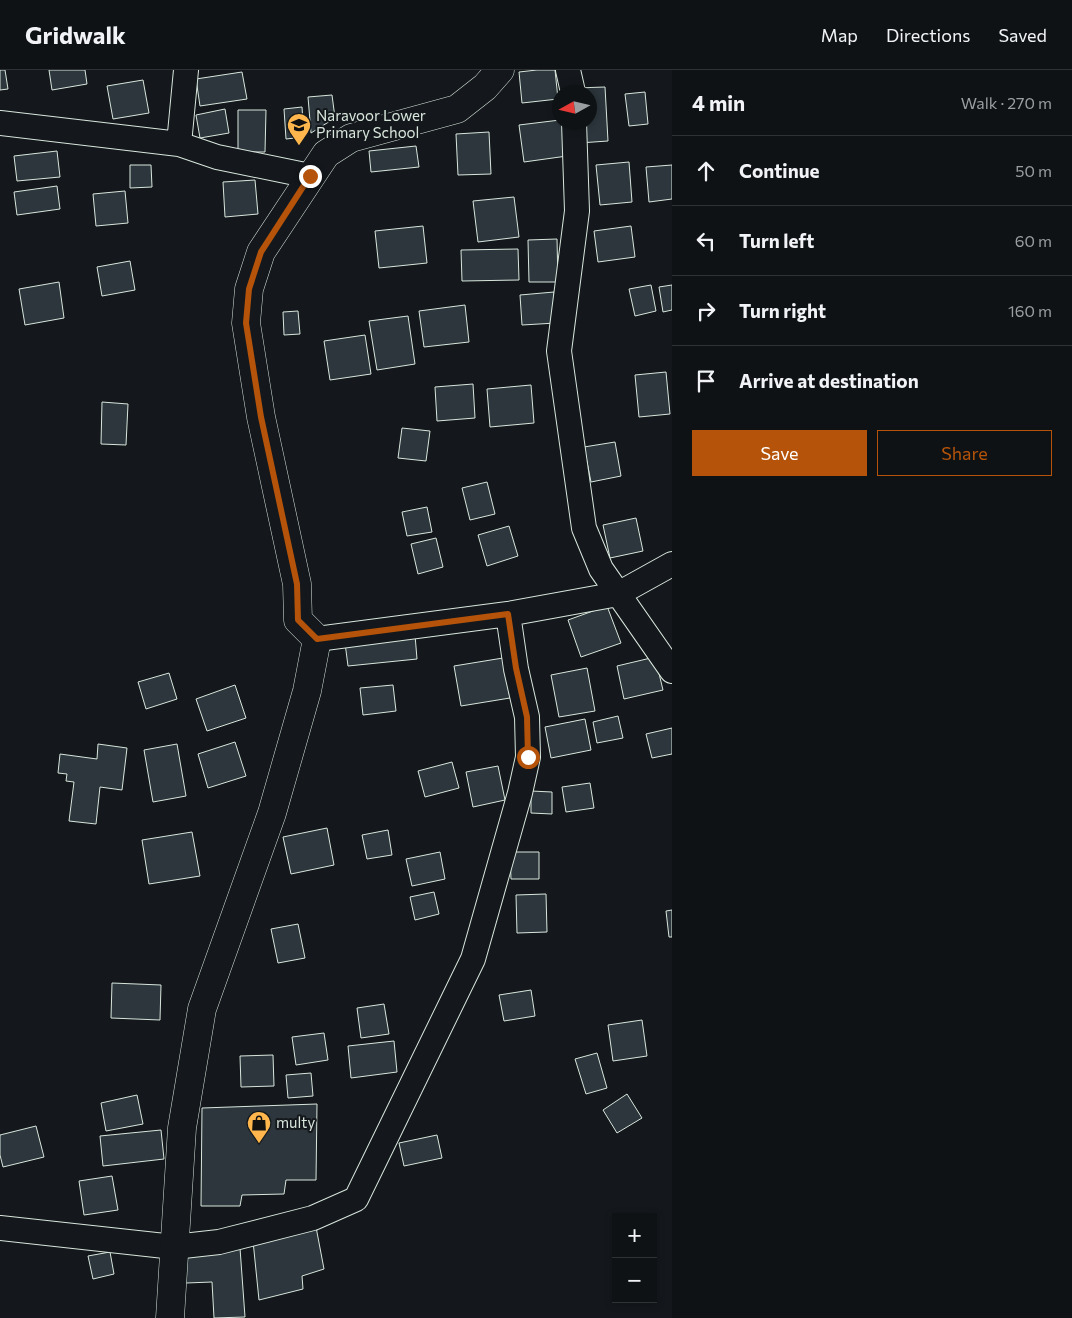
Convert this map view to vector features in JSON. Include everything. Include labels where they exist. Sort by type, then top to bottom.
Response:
[{"type":"main road","points":[[170,1318],[182,1128],[202,1009],[272,813],[307,691],[317,639],[298,620],[297,584],[261,417],[246,323],[249,289],[261,252],[326,154],[351,138],[457,109],[485,87],[500,70]]},
{"type":"street","points":[[179,144],[186,70]]},
{"type":"street","points":[[568,70],[571,85]]},
{"type":"street","points":[[0,123],[179,144],[217,156],[310,176]]},
{"type":"street","points":[[574,130],[577,211],[559,351],[584,528],[600,569],[672,671]]},
{"type":"street","points":[[317,639],[508,614],[618,594],[672,564]]},
{"type":"street","points":[[0,1228],[174,1247],[218,1242],[313,1218],[356,1199],[473,959],[520,793],[528,757],[527,717],[516,668],[508,614]]},
{"type":"building","points":[[0,70],[5,70],[8,89],[0,90]]},
{"type":"building","points":[[49,70],[85,70],[87,84],[52,90]]},
{"type":"building","points":[[555,70],[557,85],[552,85],[552,100],[522,103],[519,72]]},
{"type":"building","points":[[242,72],[247,99],[200,106],[196,79]]},
{"type":"building","points":[[143,80],[149,113],[113,119],[107,86]]},
{"type":"building","points":[[597,87],[605,87],[608,141],[579,143],[578,130],[597,130]]},
{"type":"building","points":[[645,92],[648,124],[629,126],[625,94]]},
{"type":"building","points":[[332,95],[335,118],[311,133],[308,97]]},
{"type":"building","points":[[302,107],[304,137],[286,139],[284,109]]},
{"type":"building","points":[[225,109],[229,133],[200,138],[196,115]]},
{"type":"building","points":[[238,110],[266,110],[265,152],[238,152]]},
{"type":"building","points":[[552,121],[552,130],[563,130],[567,156],[524,162],[519,125]]},
{"type":"building","points":[[489,132],[491,174],[458,175],[456,134]]},
{"type":"building","points":[[416,146],[419,167],[371,172],[369,151]]},
{"type":"building","points":[[57,151],[60,177],[17,181],[14,156]]},
{"type":"building","points":[[629,162],[632,202],[600,205],[596,165]]},
{"type":"building","points":[[130,165],[151,165],[152,187],[130,188]]},
{"type":"building","points":[[672,165],[672,199],[649,202],[646,167]]},
{"type":"building","points":[[255,180],[258,214],[225,217],[223,182]]},
{"type":"building","points":[[57,186],[60,209],[17,215],[14,192]]},
{"type":"building","points":[[125,191],[128,223],[96,226],[93,194]]},
{"type":"building","points":[[514,197],[519,237],[478,242],[473,201]]},
{"type":"building","points":[[423,226],[427,263],[379,268],[375,231]]},
{"type":"building","points":[[631,226],[635,257],[598,262],[594,231]]},
{"type":"building","points":[[557,239],[558,282],[529,282],[528,240]]},
{"type":"building","points":[[518,249],[519,280],[462,281],[461,250]]},
{"type":"building","points":[[130,261],[135,290],[102,296],[97,267]]},
{"type":"building","points":[[59,282],[64,318],[25,325],[19,289]]},
{"type":"building","points":[[651,285],[656,311],[635,316],[629,289]]},
{"type":"building","points":[[672,285],[672,310],[663,312],[659,287]]},
{"type":"building","points":[[554,292],[556,323],[522,325],[520,295]]},
{"type":"building","points":[[465,305],[469,342],[424,347],[419,311]]},
{"type":"building","points":[[298,311],[300,334],[284,335],[283,312]]},
{"type":"building","points":[[408,316],[415,364],[377,370],[369,321]]},
{"type":"building","points":[[365,335],[371,374],[330,380],[324,341]]},
{"type":"building","points":[[666,372],[670,414],[639,417],[635,375]]},
{"type":"building","points":[[473,384],[475,418],[437,421],[435,387]]},
{"type":"building","points":[[531,385],[534,423],[490,427],[487,389]]},
{"type":"building","points":[[102,402],[128,404],[126,445],[101,444]]},
{"type":"building","points":[[402,428],[430,431],[426,461],[398,458]]},
{"type":"building","points":[[615,442],[621,476],[591,482],[584,447]]},
{"type":"building","points":[[487,482],[495,514],[470,520],[462,488]]},
{"type":"building","points":[[427,507],[432,532],[407,536],[402,512]]},
{"type":"building","points":[[636,518],[643,551],[610,558],[603,525]]},
{"type":"building","points":[[509,526],[518,556],[487,566],[478,535]]},
{"type":"building","points":[[436,538],[443,567],[418,574],[411,544]]},
{"type":"building","points":[[607,606],[621,643],[581,657],[568,620]]},
{"type":"building","points":[[415,635],[417,659],[348,666],[345,643]]},
{"type":"building","points":[[655,657],[663,690],[624,699],[617,666]]},
{"type":"building","points":[[503,658],[510,698],[461,706],[454,666]]},
{"type":"building","points":[[587,668],[595,711],[559,717],[551,675]]},
{"type":"building","points":[[169,673],[177,699],[146,709],[138,682]]},
{"type":"building","points":[[235,685],[246,718],[207,731],[196,699]]},
{"type":"building","points":[[393,685],[396,711],[363,715],[360,688]]},
{"type":"building","points":[[618,716],[623,738],[597,743],[593,722]]},
{"type":"building","points":[[585,719],[591,750],[551,758],[545,727]]},
{"type":"building","points":[[672,728],[672,754],[652,758],[646,734]]},
{"type":"building","points":[[235,742],[246,776],[208,788],[198,754]]},
{"type":"building","points":[[98,744],[127,748],[122,790],[100,787],[96,824],[69,821],[74,782],[66,781],[67,774],[58,773],[60,754],[97,759]]},
{"type":"building","points":[[177,744],[186,796],[153,802],[144,750]]},
{"type":"building","points":[[452,762],[459,788],[425,797],[418,771]]},
{"type":"building","points":[[498,766],[505,800],[473,807],[466,772]]},
{"type":"building","points":[[590,783],[594,808],[566,812],[562,787]]},
{"type":"building","points":[[531,791],[552,792],[552,814],[531,813]]},
{"type":"building","points":[[327,828],[334,865],[291,874],[283,837]]},
{"type":"building","points":[[388,830],[392,855],[367,859],[362,835]]},
{"type":"building","points":[[192,832],[200,876],[149,884],[142,840]]},
{"type":"building","points":[[440,852],[445,879],[412,886],[406,859]]},
{"type":"building","points":[[510,852],[539,852],[539,879],[511,879]]},
{"type":"building","points":[[434,892],[439,914],[415,920],[410,897]]},
{"type":"building","points":[[546,894],[547,932],[517,933],[516,895]]},
{"type":"building","points":[[672,910],[672,937],[669,937],[666,911]]},
{"type":"building","points":[[298,924],[305,958],[278,963],[271,929]]},
{"type":"building","points":[[112,983],[161,985],[160,1020],[111,1018]]},
{"type":"building","points":[[531,990],[535,1016],[504,1021],[499,995]]},
{"type":"building","points":[[384,1004],[389,1034],[361,1038],[357,1008]]},
{"type":"building","points":[[642,1020],[647,1056],[613,1061],[608,1025]]},
{"type":"building","points":[[324,1033],[328,1060],[296,1065],[292,1037]]},
{"type":"building","points":[[394,1041],[397,1072],[351,1078],[348,1046]]},
{"type":"building","points":[[597,1053],[607,1088],[586,1094],[575,1059]]},
{"type":"building","points":[[273,1055],[274,1086],[241,1087],[240,1056]]},
{"type":"building","points":[[311,1073],[313,1096],[288,1098],[286,1075]]},
{"type":"building","points":[[627,1094],[642,1118],[617,1133],[603,1110]]},
{"type":"building","points":[[137,1095],[143,1124],[106,1131],[101,1103]]},
{"type":"building","name":"multy","points":[[317,1104],[316,1180],[286,1180],[284,1194],[242,1195],[240,1206],[201,1206],[202,1108]]},
{"type":"building","points":[[36,1126],[44,1157],[3,1167],[0,1155],[0,1135]]},
{"type":"building","points":[[161,1130],[164,1159],[103,1166],[100,1136]]},
{"type":"building","points":[[437,1135],[442,1158],[404,1166],[399,1143]]},
{"type":"building","points":[[112,1176],[118,1210],[84,1215],[79,1181]]},
{"type":"building","points":[[316,1227],[324,1269],[302,1276],[303,1289],[259,1300],[253,1241]]},
{"type":"building","points":[[240,1248],[245,1317],[214,1318],[212,1282],[186,1283],[184,1251]]},
{"type":"building","points":[[110,1252],[114,1274],[93,1279],[88,1256]]},
{"type":"place","name":"Naravoor Lower Primary School","points":[[299,146]]},
{"type":"place","name":"multy","points":[[259,1144]]},
{"type":"route","points":[[310,176],[261,252],[249,289],[246,323],[261,417],[297,584],[298,620],[317,639],[508,614],[516,668],[527,717],[528,757]]}]
